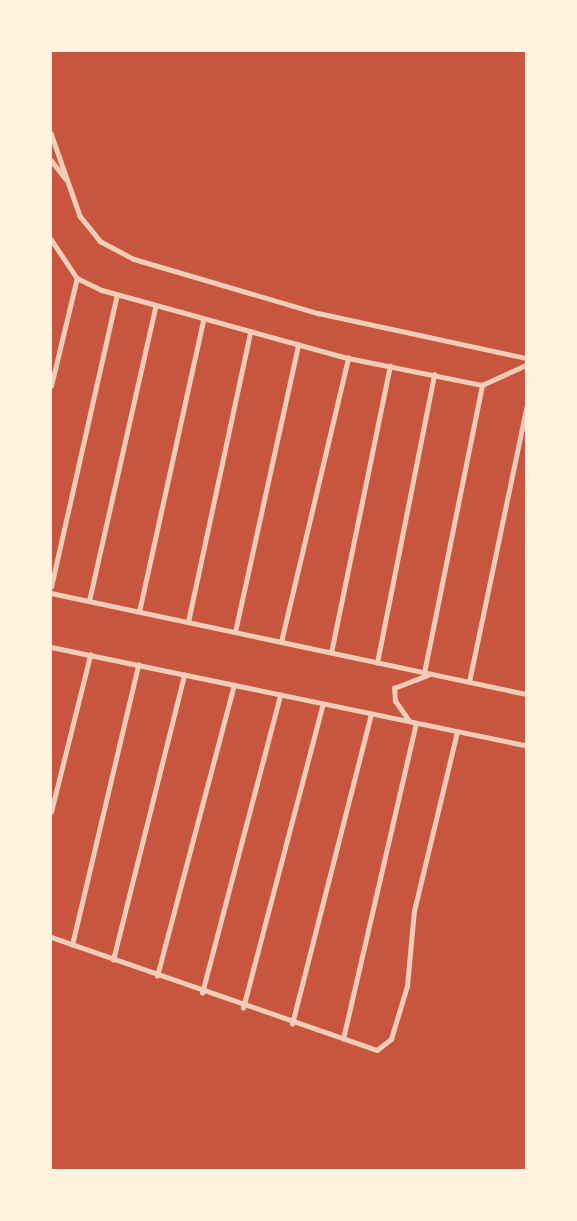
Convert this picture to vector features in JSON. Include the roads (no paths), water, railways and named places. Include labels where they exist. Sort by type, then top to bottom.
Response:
[{"type":"lane","points":[[51,133],[67,180],[89,229],[134,259],[318,313],[526,358]]},
{"type":"lane","points":[[51,160],[67,180]]},
{"type":"lane","points":[[51,239],[77,278],[117,295],[203,320],[348,358],[482,385],[526,365]]},
{"type":"lane","points":[[51,386],[77,278]]},
{"type":"lane","points":[[51,587],[117,295]]},
{"type":"lane","points":[[89,601],[155,307]]},
{"type":"lane","points":[[139,612],[203,320]]},
{"type":"lane","points":[[188,622],[250,332]]},
{"type":"lane","points":[[235,632],[298,345]]},
{"type":"lane","points":[[281,642],[348,358]]},
{"type":"lane","points":[[331,653],[390,366]]},
{"type":"lane","points":[[377,663],[434,375]]},
{"type":"lane","points":[[424,673],[482,385]]},
{"type":"lane","points":[[469,682],[526,408]]},
{"type":"lane","points":[[51,593],[526,694]]},
{"type":"lane","points":[[51,647],[526,745]]},
{"type":"lane","points":[[51,812],[90,655]]},
{"type":"lane","points":[[72,945],[138,665]]},
{"type":"lane","points":[[113,960],[184,675]]},
{"type":"lane","points":[[410,722],[395,701],[394,688],[435,675]]},
{"type":"lane","points":[[157,976],[234,685]]},
{"type":"lane","points":[[202,993],[280,695]]},
{"type":"lane","points":[[243,1008],[323,704]]},
{"type":"lane","points":[[292,1024],[371,714]]},
{"type":"lane","points":[[343,1039],[416,723]]},
{"type":"lane","points":[[51,937],[243,1008],[377,1050],[391,1039],[457,732]]}]
